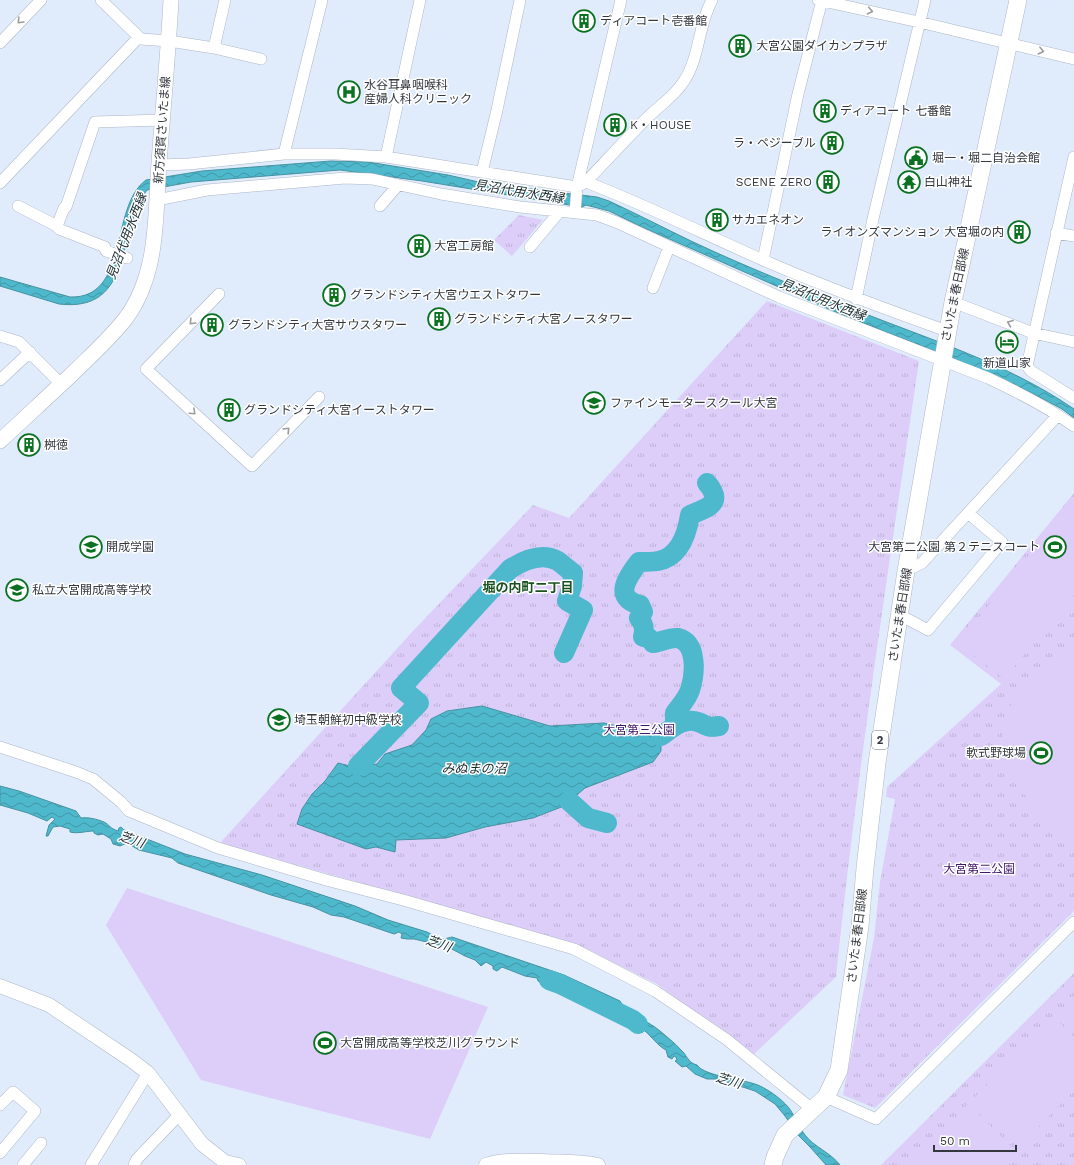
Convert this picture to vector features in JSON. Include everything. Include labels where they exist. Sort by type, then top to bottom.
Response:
[{"type":"main road","name":"新方須賀さいたま線","points":[[0,441],[109,338],[126,318],[137,300],[145,281],[155,236],[172,0]]},
{"type":"main road","name":"さいたま春日部線","points":[[773,1165],[785,1135],[826,1097],[839,1070],[860,926],[877,764],[906,572],[946,334],[1018,0]]},
{"type":"street","points":[[0,43],[41,0]]},
{"type":"street","points":[[101,0],[139,37],[214,48],[261,59]]},
{"type":"street","points":[[214,48],[225,0]]},
{"type":"street","points":[[284,154],[322,0]]},
{"type":"street","points":[[386,157],[420,0]]},
{"type":"street","points":[[482,172],[497,110],[520,0]]},
{"type":"street","points":[[575,213],[621,0]]},
{"type":"street","points":[[582,184],[648,117],[671,96],[684,81],[696,52],[702,24],[712,0]]},
{"type":"street","points":[[763,260],[798,94],[820,0],[1074,59]]},
{"type":"street","points":[[856,298],[924,0]]},
{"type":"street","points":[[0,183],[139,37]]},
{"type":"street","points":[[57,226],[66,207],[95,122],[163,120]]},
{"type":"street","points":[[159,168],[284,154],[335,154],[386,157],[482,172],[582,184],[618,195],[763,260],[946,334]]},
{"type":"street","points":[[1074,157],[1033,333],[1027,366],[1031,371],[1074,398]]},
{"type":"street","points":[[157,196],[207,190],[346,178],[372,179],[441,194],[520,207],[597,215],[616,222],[779,297],[988,378],[1020,393],[1058,414],[1074,426]]},
{"type":"street","points":[[380,206],[398,185]]},
{"type":"street","points":[[18,206],[57,226],[59,229],[104,247],[106,251],[126,258]]},
{"type":"street","points":[[530,247],[560,211]]},
{"type":"street","points":[[1056,233],[1074,236]]},
{"type":"street","points":[[652,288],[669,247]]},
{"type":"street","points":[[219,294],[146,369],[252,466],[319,397]]},
{"type":"street","points":[[953,302],[1033,333],[1074,342]]},
{"type":"street","points":[[0,336],[20,342],[61,384]]},
{"type":"street","points":[[0,380],[30,352]]},
{"type":"street","points":[[906,572],[922,563],[1058,414]]},
{"type":"street","points":[[900,615],[928,630],[1002,542],[968,513]]},
{"type":"street","points":[[0,747],[93,779],[121,802],[129,811],[218,848],[326,880],[574,949],[655,990],[731,1042],[810,1111]]},
{"type":"street","points":[[826,1097],[876,1119],[1074,922]]},
{"type":"street","points":[[0,986],[49,1005],[148,1073],[179,1116],[202,1144],[229,1164]]},
{"type":"street","points":[[91,1165],[148,1073]]},
{"type":"street","points":[[0,1105],[13,1092],[35,1111],[0,1153]]},
{"type":"street","points":[[134,1165],[137,1159],[179,1116]]},
{"type":"street","points":[[23,1165],[41,1143]]},
{"type":"street","points":[[486,1165],[496,1162],[585,1162],[598,1165]]},
{"type":"green space","points":[[519,215],[543,220],[512,256],[494,240]]},
{"type":"green space","name":"大宮第三公園","points":[[767,301],[919,361],[864,746],[844,900],[836,977],[753,1055],[657,984],[573,943],[220,843],[413,631],[533,505],[569,518]]},
{"type":"green space","name":"大宮第二公園","points":[[1074,493],[1074,911],[875,1108],[843,1095],[874,938],[880,882],[895,799],[886,797],[887,787],[1001,684],[950,645]]},
{"type":"green space","name":"大宮第二公園 第２テニスコート","points":[[1074,499],[1074,595],[1004,679],[958,643]]},
{"type":"green space","name":"軟式野球場","points":[[1074,642],[1074,844],[1057,832],[1033,807],[1012,775],[1002,732],[1013,698],[1047,662]]},
{"type":"green space","name":"大宮開成高等学校芝川グラウンド","points":[[127,888],[488,1007],[430,1139],[201,1080],[106,925]]},
{"type":"green space","points":[[1074,973],[1074,1165],[881,1165]]},
{"type":"green space","points":[[1074,996],[1074,1024],[1060,1011]]},
{"type":"green space","points":[[1054,1017],[1074,1037],[1074,1090],[1020,1146],[973,1099]]},
{"type":"green space","points":[[968,1104],[1015,1150],[1001,1165],[909,1165]]},
{"type":"water","name":"見沼代用水西縁","points":[[331,161],[368,162],[448,175],[483,183],[597,197],[609,201],[751,268],[966,353],[1022,378],[1074,409],[1074,418],[1062,409],[1032,393],[989,373],[831,310],[609,211],[586,205],[582,207],[422,181],[340,170],[191,182],[147,190],[137,207],[120,265],[112,282],[100,296],[83,303],[59,304],[0,286],[0,277],[70,297],[89,294],[102,283],[111,268],[127,210],[135,193],[146,180],[202,171]]},
{"type":"water","name":"みぬまの沼","points":[[482,706],[550,726],[604,723],[661,736],[661,751],[653,762],[585,788],[564,806],[533,818],[485,827],[446,838],[396,840],[395,852],[376,847],[366,849],[297,824],[302,809],[312,794],[325,781],[338,763],[354,767],[377,764],[385,754],[412,745],[426,730],[431,719],[447,711]]},
{"type":"water","points":[[0,786],[76,811],[81,818],[90,818],[101,821],[118,831],[121,827],[124,830],[185,854],[262,875],[355,906],[388,920],[427,932],[438,938],[444,939],[452,937],[564,975],[620,1001],[632,1014],[660,1031],[683,1052],[692,1063],[701,1069],[717,1075],[754,1084],[772,1093],[789,1108],[805,1135],[840,1165],[826,1165],[799,1136],[775,1104],[755,1091],[718,1079],[707,1079],[695,1074],[686,1066],[682,1067],[675,1061],[677,1060],[676,1057],[674,1056],[672,1059],[668,1057],[666,1050],[644,1030],[633,1025],[633,1022],[631,1021],[625,1021],[617,1014],[613,1007],[605,1003],[602,1006],[584,994],[553,984],[550,986],[545,982],[541,983],[537,978],[525,976],[502,967],[497,971],[493,969],[493,966],[486,962],[481,966],[475,960],[448,947],[414,939],[401,938],[402,934],[399,932],[394,934],[344,917],[331,915],[313,907],[271,895],[178,863],[172,858],[139,850],[127,843],[120,846],[113,844],[111,839],[103,834],[98,835],[94,833],[94,831],[73,833],[70,832],[70,829],[60,826],[53,827],[48,836],[46,836],[49,825],[55,819],[52,817],[47,821],[28,813],[0,805]]},
{"type":"waterway","points":[[675,726],[675,713],[684,702],[692,684],[694,668],[692,653],[689,646],[678,638],[653,643],[649,638],[643,637],[644,627],[639,618],[643,612],[640,605],[631,602],[626,597],[624,592],[627,580],[639,562],[666,559],[677,550],[687,530],[690,515],[708,507],[714,500],[712,490],[707,483]]},
{"type":"waterway","points":[[358,766],[419,703],[401,688],[510,569],[527,560],[539,557],[552,558],[573,573],[572,586],[567,601],[583,610],[564,653]]},
{"type":"waterway","points":[[661,736],[678,724],[688,721],[698,722],[710,727],[719,726]]},
{"type":"waterway","points":[[569,801],[588,818],[607,823]]},
{"type":"waterway","name":"芝川","points":[[549,980],[633,1020],[638,1024]]},
{"type":"place","name":"ディアコート壱番館","points":[[584,21]]},
{"type":"place","name":"大宮公園ダイカンプラザ","points":[[740,46]]},
{"type":"place","name":"水谷耳鼻咽喉科 産婦人科クリニック","points":[[349,92]]},
{"type":"place","name":"ディアコート 七番館","points":[[825,111]]},
{"type":"place","name":"K・HOUSE","points":[[615,125]]},
{"type":"place","name":"ラ・ペジーブル","points":[[832,143]]},
{"type":"place","name":"堀一・堀二自治会館","points":[[916,158]]},
{"type":"place","name":"SCENE ZERO","points":[[828,182]]},
{"type":"place","name":"白山神社","points":[[909,182]]},
{"type":"place","name":"サカエネオン","points":[[717,220]]},
{"type":"place","name":"ライオンズマンション 大宮堀の内","points":[[1019,232]]},
{"type":"place","name":"大宮工房館","points":[[419,246]]},
{"type":"place","name":"グランドシティ大宮ウエストタワー","points":[[334,295]]},
{"type":"place","name":"グランドシティ大宮ノースタワー","points":[[439,319]]},
{"type":"place","name":"グランドシティ大宮サウスタワー","points":[[212,325]]},
{"type":"place","name":"新道山家","points":[[1007,342]]},
{"type":"place","name":"ファインモータースクール大宮","points":[[594,403]]},
{"type":"place","name":"グランドシティ大宮イーストタワー","points":[[229,410]]},
{"type":"place","name":"桝徳","points":[[29,445]]},
{"type":"place","name":"開成学園","points":[[91,547]]},
{"type":"place","name":"大宮第二公園 第２テニスコート","points":[[1055,547]]},
{"type":"place","name":"私立大宮開成高等学校","points":[[17,590]]},
{"type":"place","name":"埼玉朝鮮初中級学校","points":[[279,720]]},
{"type":"place","name":"軟式野球場","points":[[1041,753]]},
{"type":"place","name":"大宮開成高等学校芝川グラウンド","points":[[325,1043]]},
{"type":"district","name":"堀の内町二丁目","points":[[528,587]]}]
